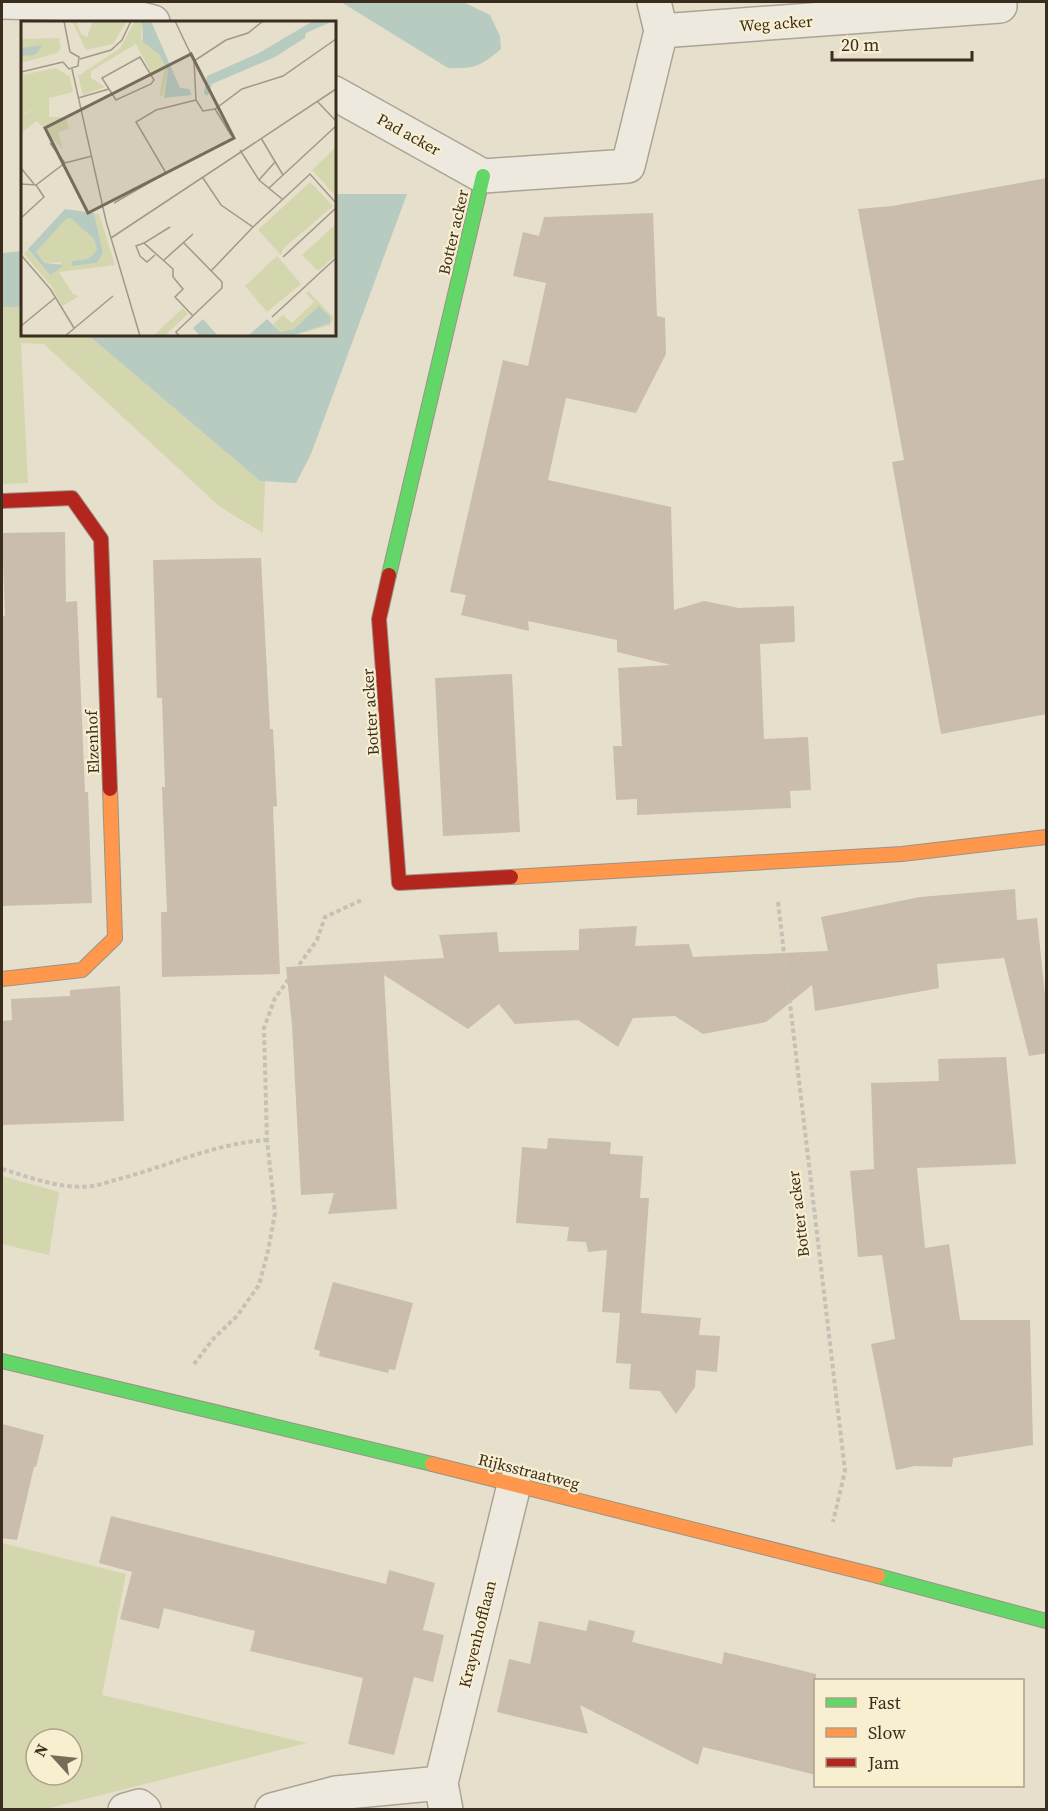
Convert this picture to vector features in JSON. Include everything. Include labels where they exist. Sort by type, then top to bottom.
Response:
[{"type":"street","points":[[2,2],[80,3],[149,21]]},
{"type":"street","name":"Weg acker","points":[[483,176],[628,166],[657,16],[1000,6]]},
{"type":"street","name":"Pad acker","points":[[336,94],[483,176]]},
{"type":"street","name":"Botter acker","points":[[399,883],[379,619],[483,176]]},
{"type":"street","name":"Elzenhof","points":[[2,501],[72,498],[101,539],[115,938],[82,970],[2,979]]},
{"type":"street","points":[[399,883],[902,854],[1047,837]]},
{"type":"street","name":"Rijksstraatweg","points":[[2,1361],[825,1561],[1047,1621]]},
{"type":"street","name":"Krayenhofflaan","points":[[272,1809],[336,1793],[444,1796],[514,1485]]},
{"type":"street","points":[[125,1809],[140,1806],[144,1809]]},
{"type":"path","name":"Botter acker","points":[[773,862],[845,1471],[825,1561]]},
{"type":"path","points":[[166,1400],[214,1338],[237,1316],[259,1285],[275,1213],[267,1140],[264,1028],[275,998],[317,940],[325,917],[399,883]]},
{"type":"path","points":[[2,1168],[59,1185],[92,1186],[146,1172],[194,1155],[253,1141],[267,1140]]},
{"type":"green space","points":[[2,307],[21,307],[21,336],[89,336],[260,481],[265,481],[263,533],[220,507],[44,344],[21,343],[28,483],[2,484]]},
{"type":"green space","points":[[2,1176],[59,1192],[49,1255],[2,1244]]},
{"type":"green space","points":[[2,1543],[126,1574],[102,1695],[307,1743],[46,1809],[2,1809]]},
{"type":"shaded area","points":[[341,2],[463,2],[490,15],[500,36],[501,49],[477,65],[448,68]]},
{"type":"shaded area","points":[[336,194],[407,194],[311,454],[296,483],[260,481],[89,336],[336,336]]},
{"type":"shaded area","points":[[21,251],[21,307],[2,307],[2,253]]},
{"type":"building","points":[[1047,178],[1047,714],[941,734],[892,462],[904,460],[858,209],[892,206]]},
{"type":"building","points":[[653,213],[657,316],[665,318],[666,354],[636,413],[566,398],[548,480],[671,507],[674,610],[704,601],[739,608],[794,606],[795,642],[760,644],[764,739],[808,737],[811,790],[790,791],[791,808],[637,815],[637,799],[616,800],[613,746],[622,746],[618,668],[671,665],[617,652],[617,640],[528,621],[529,631],[461,615],[466,595],[450,592],[503,360],[528,366],[546,283],[513,276],[523,232],[539,236],[544,217]]},
{"type":"building","points":[[65,532],[66,602],[77,601],[92,903],[2,906],[2,616],[5,616],[2,533]]},
{"type":"building","points":[[261,558],[270,729],[273,729],[277,806],[273,807],[280,974],[162,977],[161,912],[167,912],[162,787],[165,787],[162,698],[157,698],[153,560]]},
{"type":"building","points":[[512,674],[520,832],[443,836],[435,678]]},
{"type":"building","points":[[1015,889],[1017,920],[1037,918],[1047,1015],[1047,1053],[1029,1056],[1004,958],[937,964],[939,988],[815,1011],[812,985],[766,1022],[703,1034],[675,1016],[633,1018],[618,1047],[578,1020],[515,1024],[499,1004],[468,1029],[384,975],[397,1209],[328,1214],[334,1193],[301,1195],[292,1025],[286,967],[444,958],[439,935],[497,932],[499,952],[579,950],[579,929],[637,926],[635,946],[689,944],[693,957],[828,951],[821,917],[920,897]]},
{"type":"building","points":[[120,986],[124,1121],[2,1125],[2,1021],[12,1020],[11,999],[70,996],[70,990]]},
{"type":"building","points":[[1006,1057],[1016,1164],[917,1168],[925,1248],[949,1244],[960,1320],[1030,1320],[1033,1445],[953,1458],[952,1467],[915,1466],[896,1470],[871,1344],[895,1339],[882,1255],[858,1257],[850,1171],[874,1169],[871,1083],[939,1081],[938,1059]]},
{"type":"building","points":[[548,1138],[611,1142],[610,1154],[643,1156],[640,1198],[649,1198],[641,1313],[701,1318],[699,1335],[720,1336],[717,1372],[696,1370],[695,1387],[676,1414],[660,1391],[629,1389],[631,1364],[616,1363],[620,1313],[602,1312],[607,1250],[588,1252],[586,1242],[567,1241],[569,1227],[516,1223],[522,1147],[547,1149]]},
{"type":"building","points":[[333,1282],[413,1303],[395,1370],[389,1369],[388,1373],[319,1356],[320,1351],[314,1349]]},
{"type":"building","points":[[2,1424],[44,1435],[17,1540],[2,1538]]},
{"type":"building","points":[[111,1516],[386,1584],[389,1570],[435,1583],[423,1630],[444,1635],[433,1682],[414,1677],[394,1755],[348,1744],[363,1678],[250,1651],[255,1631],[164,1608],[159,1629],[120,1619],[132,1572],[99,1563]]},
{"type":"building","points":[[589,1620],[635,1631],[632,1642],[722,1664],[724,1652],[816,1674],[816,1679],[814,1679],[814,1775],[703,1747],[698,1765],[580,1705],[588,1734],[497,1712],[509,1659],[530,1664],[539,1621],[586,1631]]},
{"type":"traffic: fast","points":[[389,575],[483,176]]},
{"type":"traffic: fast","points":[[2,1361],[432,1464]]},
{"type":"traffic: fast","points":[[878,1576],[1046,1621]]},
{"type":"traffic: slow","points":[[2,979],[82,970],[115,938],[110,789]]},
{"type":"traffic: slow","points":[[511,877],[902,854],[1046,837]]},
{"type":"traffic: slow","points":[[432,1464],[878,1576]]},
{"type":"traffic: jam","points":[[2,501],[72,498],[101,539],[110,789]]},
{"type":"traffic: jam","points":[[389,575],[379,619],[399,883],[511,877]]}]
